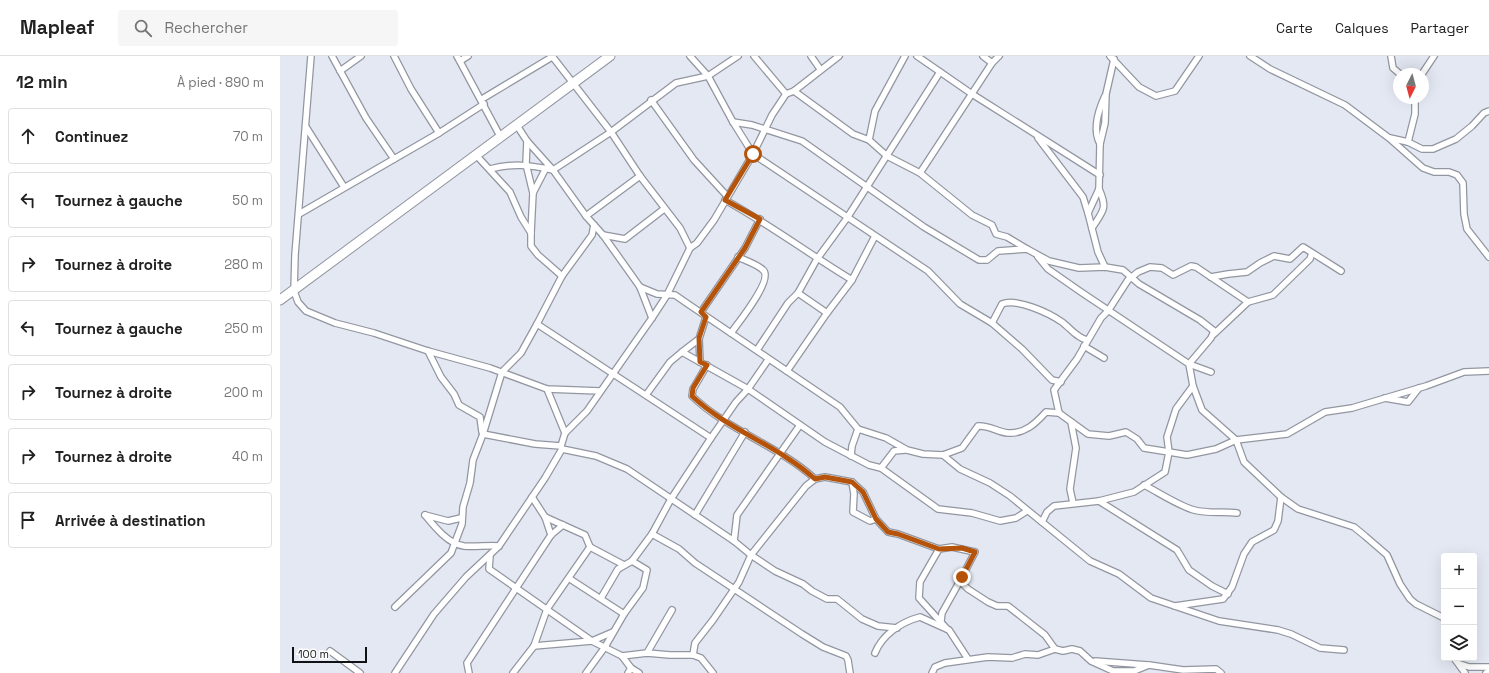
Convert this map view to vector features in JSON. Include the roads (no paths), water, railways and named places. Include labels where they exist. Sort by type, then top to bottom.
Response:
[{"type":"main road","points":[[280,300],[516,124],[610,56]]},
{"type":"street","points":[[311,56],[295,255],[294,291],[298,302],[306,311],[335,323],[374,333],[428,351],[502,372],[547,389],[600,391]]},
{"type":"street","points":[[332,56],[366,118],[394,159]]},
{"type":"street","points":[[340,71],[361,56]]},
{"type":"street","points":[[394,56],[411,89],[439,133]]},
{"type":"street","points":[[468,56],[458,58],[483,101],[500,136]]},
{"type":"street","points":[[299,214],[439,133],[483,101],[552,56],[610,132],[664,209],[680,228],[690,248]]},
{"type":"street","points":[[690,56],[708,76],[733,122],[753,154],[928,271],[960,304],[992,323],[1022,349],[1052,380],[1061,382]]},
{"type":"street","points":[[490,169],[507,164],[526,164],[553,170],[610,132],[676,82],[708,76],[738,56]]},
{"type":"street","points":[[754,56],[786,94]]},
{"type":"street","points":[[811,56],[820,69]]},
{"type":"street","points":[[565,432],[587,411],[652,318],[667,295],[690,248],[697,243],[726,198],[753,154],[764,129],[786,94],[794,91],[820,69],[839,56]]},
{"type":"street","points":[[869,140],[875,111],[905,56]]},
{"type":"street","points":[[917,56],[972,94],[1100,175]]},
{"type":"street","points":[[983,56],[992,63]]},
{"type":"street","points":[[920,173],[992,63],[999,56]]},
{"type":"street","points":[[1112,57],[1139,87],[1156,96],[1175,91],[1199,56]]},
{"type":"street","points":[[1250,56],[1270,69],[1345,105],[1389,138],[1423,168],[1434,172],[1449,172],[1457,175],[1463,183],[1464,214],[1467,229],[1489,257]]},
{"type":"street","points":[[1391,56],[1393,68]]},
{"type":"street","points":[[1426,68],[1434,56]]},
{"type":"street","points":[[1088,213],[1099,189],[1100,144],[1106,117],[1106,94],[1112,57]]},
{"type":"street","points":[[758,350],[788,303],[798,293],[817,259],[847,218],[940,72]]},
{"type":"street","points":[[794,91],[853,134],[869,140],[887,156],[920,173],[972,215],[992,225],[996,234],[1007,237],[1036,255],[1049,261],[1079,268],[1105,267],[1123,270],[1132,276],[1139,284],[1200,320],[1214,331],[1214,334]]},
{"type":"street","points":[[651,100],[694,160],[726,198],[760,219],[817,259],[852,280]]},
{"type":"street","points":[[1408,142],[1415,104]]},
{"type":"street","points":[[1389,138],[1408,142],[1422,149],[1433,149],[1456,139],[1472,126],[1484,113],[1489,111]]},
{"type":"street","points":[[733,122],[764,129],[802,141],[924,227],[979,260],[987,260],[998,251],[1026,249]]},
{"type":"street","points":[[516,124],[527,141],[553,170],[586,216],[603,235],[640,287],[652,318]]},
{"type":"street","points":[[306,127],[344,187]]},
{"type":"street","points":[[1034,133],[1083,197],[1105,267]]},
{"type":"street","points":[[527,141],[526,164],[533,193],[531,246],[538,255],[562,276]]},
{"type":"street","points":[[476,155],[510,192],[520,217],[531,233]]},
{"type":"street","points":[[533,193],[546,168]]},
{"type":"street","points":[[586,216],[640,176]]},
{"type":"street","points":[[1092,228],[1104,208],[1104,201],[1099,189]]},
{"type":"street","points":[[603,235],[626,239],[664,209]]},
{"type":"street","points":[[701,312],[738,257],[760,219]]},
{"type":"street","points":[[395,607],[439,563],[447,558],[455,543],[462,524],[461,518],[470,483],[473,460],[483,434],[502,372],[521,353],[562,276],[592,235],[594,225]]},
{"type":"street","points":[[787,371],[852,280],[875,236]]},
{"type":"street","points":[[1211,278],[1247,272],[1260,262],[1274,256],[1290,259],[1303,247],[1341,271]]},
{"type":"street","points":[[1189,364],[1214,334],[1248,302],[1273,295],[1310,259],[1312,253]]},
{"type":"street","points":[[1036,255],[1048,269],[1108,311],[1189,364],[1211,372]]},
{"type":"street","points":[[731,333],[760,292],[766,279],[766,273],[763,269],[738,257]]},
{"type":"street","points":[[1059,413],[1054,390],[1077,359],[1101,318],[1108,311],[1132,276],[1138,272],[1150,267],[1162,268],[1173,275],[1191,266],[1196,267],[1248,302]]},
{"type":"street","points":[[640,287],[657,294],[675,296],[758,350],[768,360],[840,407],[858,429],[886,438],[907,450]]},
{"type":"street","points":[[798,293],[827,313]]},
{"type":"street","points":[[992,323],[1002,304],[1019,302],[1062,322],[1082,339],[1087,340]]},
{"type":"street","points":[[700,362],[699,338],[706,317]]},
{"type":"street","points":[[537,324],[711,438]]},
{"type":"street","points":[[646,394],[670,362],[699,338]]},
{"type":"street","points":[[1084,346],[1104,358]]},
{"type":"street","points":[[428,351],[441,377],[454,394],[459,405],[480,417],[483,434]]},
{"type":"street","points":[[682,352],[748,389],[825,442],[868,465],[881,468],[938,510],[972,513],[1000,521],[1016,518],[1027,511]]},
{"type":"street","points":[[600,598],[618,570],[632,561],[652,534],[671,499],[711,438],[768,360]]},
{"type":"street","points":[[1189,364],[1193,386],[1202,410],[1236,440],[1244,462],[1281,497],[1298,509],[1354,527],[1387,555],[1400,584],[1410,599],[1416,604],[1441,616]]},
{"type":"street","points":[[707,365],[693,388],[692,396],[724,419],[780,454],[799,464],[815,479]]},
{"type":"street","points":[[881,468],[894,451],[907,450],[943,455],[962,448],[978,426],[985,426],[1009,433],[1030,428],[1046,412],[1059,413],[1088,434],[1109,436],[1126,432],[1137,438],[1144,448],[1187,455],[1216,449],[1236,440],[1287,434],[1326,412],[1352,408],[1419,388],[1464,372],[1489,371]]},
{"type":"street","points":[[1042,522],[1054,506],[1073,502],[1099,501],[1134,492],[1165,472],[1169,452],[1167,437],[1176,409],[1193,386]]},
{"type":"street","points":[[1384,398],[1408,402],[1419,388]]},
{"type":"street","points":[[395,673],[434,614],[450,598],[466,578],[499,546],[532,497],[562,447],[565,432],[547,389]]},
{"type":"street","points":[[1071,422],[1076,448],[1070,489],[1073,502]]},
{"type":"street","points":[[734,540],[738,515],[800,425]]},
{"type":"street","points":[[851,456],[852,446],[858,429]]},
{"type":"street","points":[[694,515],[745,432]]},
{"type":"street","points":[[483,434],[535,444],[562,447],[596,456],[628,468],[694,515],[734,540],[751,555],[775,571],[803,584],[812,591],[828,599],[836,599],[862,619],[878,626],[896,628]]},
{"type":"street","points":[[943,455],[960,469],[1010,496],[1090,561],[1119,574],[1151,598],[1219,622],[1278,630],[1291,634],[1320,648],[1344,650]]},
{"type":"street","points":[[693,655],[695,643],[739,582],[751,555],[790,504],[815,479],[825,477],[852,482],[863,492],[876,519],[888,532],[898,534],[939,549],[962,548],[975,552],[942,613],[941,621]]},
{"type":"street","points":[[852,482],[854,494],[853,512],[870,521],[876,519]]},
{"type":"street","points":[[1144,485],[1192,510],[1207,513],[1224,511],[1237,514]]},
{"type":"street","points":[[532,497],[545,517],[551,535]]},
{"type":"street","points":[[1175,606],[1223,599],[1228,594],[1244,554],[1252,542],[1274,530],[1278,521],[1281,497]]},
{"type":"street","points":[[1099,501],[1177,550],[1189,570],[1212,586],[1228,594]]},
{"type":"street","points":[[461,518],[448,521],[425,515],[437,529],[455,543],[464,546],[499,546]]},
{"type":"street","points":[[545,517],[585,535],[590,547],[624,565]]},
{"type":"street","points":[[469,673],[468,663],[551,535],[563,525]]},
{"type":"street","points":[[652,534],[679,549],[695,563],[823,647],[846,656],[850,673]]},
{"type":"street","points":[[513,673],[534,646],[547,609],[570,579],[590,547]]},
{"type":"street","points":[[939,549],[920,582],[919,598],[949,630],[968,659]]},
{"type":"street","points":[[490,556],[489,569],[592,641],[622,656],[630,670],[639,673]]},
{"type":"street","points":[[586,673],[605,647],[624,614],[643,588],[647,570],[632,561]]},
{"type":"street","points":[[962,577],[962,583],[968,589],[997,606],[1008,606],[1045,635],[1055,648],[1063,651],[1072,649],[1080,651],[1091,661],[1113,671],[1134,671],[1149,665],[1183,670],[1216,669],[1221,673]]},
{"type":"street","points":[[570,579],[624,614]]},
{"type":"street","points":[[647,653],[672,610]]},
{"type":"street","points":[[875,653],[879,642],[896,628],[920,618],[949,630]]},
{"type":"street","points":[[534,646],[592,641],[613,632]]},
{"type":"street","points":[[932,673],[935,667],[945,663],[988,657],[1012,658],[1025,654],[1038,655],[1055,648]]},
{"type":"street","points":[[330,652],[360,673]]},
{"type":"street","points":[[622,656],[647,653],[693,655],[701,658],[713,673]]},
{"type":"street","points":[[1457,661],[1465,673]]},
{"type":"street","points":[[1460,664],[1469,668],[1489,667]]}]
